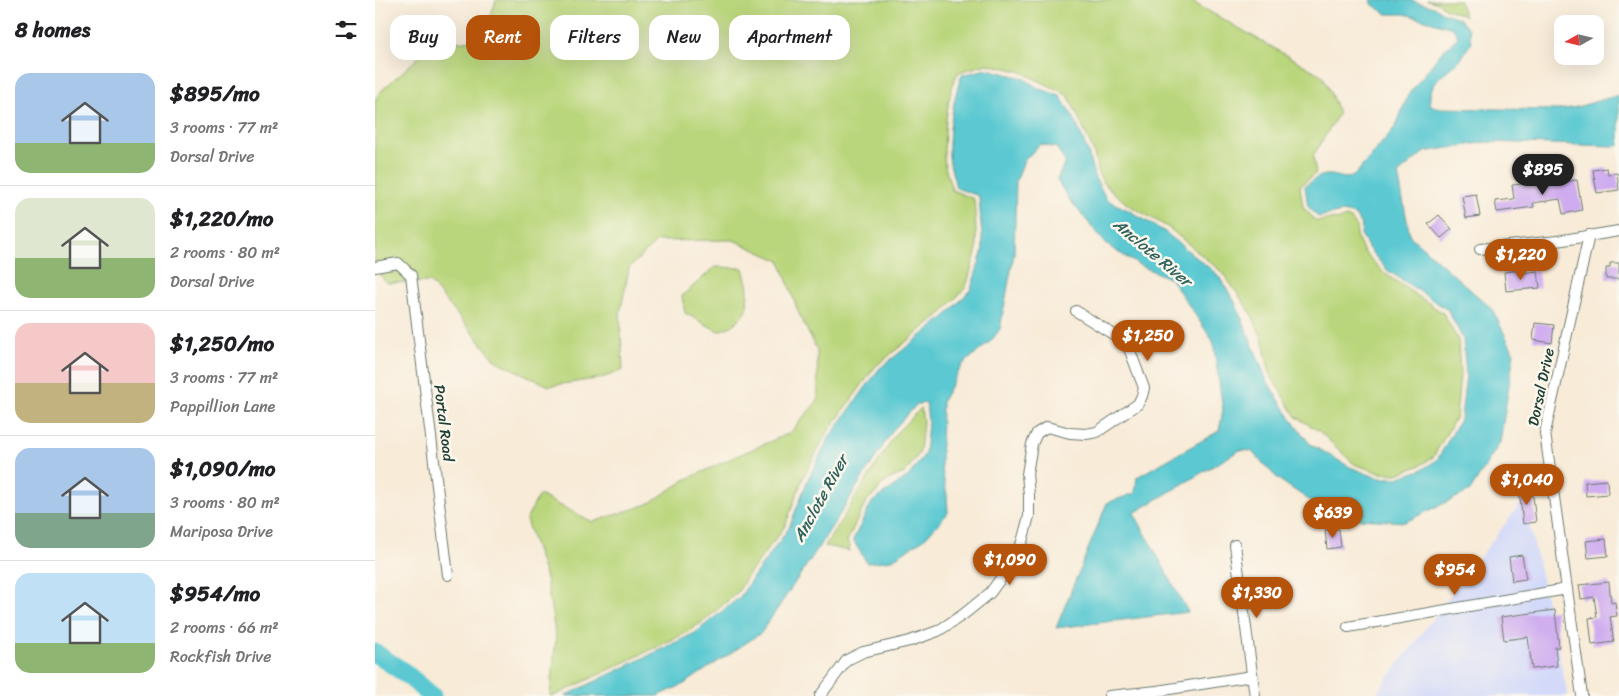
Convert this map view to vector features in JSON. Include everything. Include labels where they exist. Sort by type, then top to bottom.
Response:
[{"type":"street","points":[[1480,249],[1557,241],[1619,231]]},
{"type":"street","name":"Dorsal Drive","points":[[1583,696],[1545,432],[1589,235]]},
{"type":"street","name":"Portal Road","points":[[375,266],[398,263],[411,275],[448,575]]},
{"type":"street","points":[[820,696],[847,660],[863,652],[910,641],[938,631],[964,614],[990,593],[1009,567],[1022,542],[1029,516],[1027,474],[1032,444],[1037,433],[1047,427],[1070,433],[1086,434],[1097,432],[1138,404],[1144,388],[1127,343],[1076,311]]},
{"type":"street","points":[[1235,545],[1255,696]]},
{"type":"street","points":[[1348,627],[1567,589]]},
{"type":"street","points":[[1109,696],[1157,691],[1252,676]]},
{"type":"shaded area","points":[[1524,499],[1568,696],[1374,696]]},
{"type":"green space","points":[[496,0],[1189,0],[1323,76],[1339,113],[1313,156],[1316,173],[1300,186],[1303,207],[1316,221],[1339,220],[1346,217],[1351,219],[1357,227],[1356,236],[1364,252],[1384,273],[1443,313],[1458,340],[1460,375],[1456,417],[1433,457],[1419,466],[1397,474],[1380,473],[1354,464],[1319,431],[1296,417],[1272,378],[1262,338],[1251,313],[1223,273],[1169,228],[1127,204],[1104,184],[1099,175],[1093,150],[1069,97],[1019,71],[987,64],[959,72],[949,100],[944,156],[952,190],[974,199],[977,249],[966,287],[943,312],[875,367],[825,436],[803,478],[785,526],[746,578],[738,592],[704,621],[684,634],[554,696],[550,696],[556,638],[546,578],[526,520],[539,495],[593,522],[648,504],[685,480],[790,433],[818,400],[817,350],[799,314],[780,261],[733,240],[657,241],[629,268],[620,314],[623,370],[602,378],[549,386],[496,361],[430,282],[386,283],[375,266],[375,100],[379,93],[416,60],[456,60],[456,42],[466,41],[466,60],[540,60],[540,15],[491,15]]},
{"type":"green space","points":[[1427,0],[1459,0],[1465,17],[1444,8],[1439,3]]},
{"type":"green space","points":[[715,267],[743,268],[748,288],[747,311],[732,326],[718,331],[685,313],[682,296]]},
{"type":"green space","points":[[921,408],[923,422],[920,452],[905,473],[892,478],[880,486],[877,492],[867,500],[848,539],[849,551],[825,546],[897,432]]},
{"type":"water","points":[[1370,0],[1409,0],[1437,8],[1441,12],[1459,18],[1469,29],[1471,43],[1462,57],[1435,82],[1432,88],[1430,104],[1436,108],[1558,110],[1577,107],[1619,95],[1619,145],[1486,142],[1424,152],[1398,174],[1410,236],[1492,309],[1514,353],[1500,442],[1470,491],[1405,522],[1360,519],[1318,506],[1278,479],[1251,451],[1240,450],[1134,513],[1188,612],[1056,628],[1107,503],[1135,493],[1137,477],[1219,431],[1223,410],[1213,341],[1171,279],[1139,265],[1107,245],[1069,199],[1057,180],[1065,162],[1057,148],[1040,144],[1024,161],[1016,181],[1014,254],[1000,329],[991,341],[963,364],[942,401],[941,466],[947,495],[948,513],[924,539],[891,560],[867,563],[853,540],[872,502],[908,477],[925,454],[928,422],[926,403],[917,404],[893,430],[822,542],[761,633],[684,684],[658,696],[565,696],[695,633],[740,597],[789,528],[808,479],[829,438],[879,369],[947,315],[971,289],[983,250],[979,196],[956,188],[949,157],[952,116],[962,75],[987,69],[1023,78],[1038,88],[1060,96],[1074,118],[1088,152],[1094,176],[1107,200],[1165,232],[1218,275],[1235,302],[1267,381],[1291,419],[1310,444],[1350,467],[1378,478],[1397,478],[1421,470],[1437,460],[1461,418],[1466,375],[1463,339],[1448,310],[1387,270],[1369,249],[1361,234],[1362,226],[1355,215],[1343,212],[1318,217],[1308,206],[1305,186],[1324,175],[1348,178],[1355,175],[1396,126],[1408,95],[1441,53],[1458,37],[1453,28],[1405,14],[1387,14],[1373,5]]},
{"type":"building","points":[[1607,168],[1608,174],[1617,173],[1619,190],[1597,193],[1593,170]]},
{"type":"building","points":[[1577,180],[1582,210],[1563,214],[1560,199],[1533,203],[1534,207],[1497,212],[1495,201],[1514,199],[1512,185],[1546,182],[1546,185]]},
{"type":"building","points":[[1476,194],[1480,216],[1466,218],[1462,196]]},
{"type":"building","points":[[1439,215],[1452,229],[1441,238],[1428,224]]},
{"type":"building","points":[[1610,263],[1619,263],[1619,279],[1606,279],[1606,268],[1610,268]]},
{"type":"building","points":[[1521,270],[1521,273],[1538,271],[1540,288],[1506,291],[1504,272]]},
{"type":"building","points":[[1535,323],[1554,325],[1552,343],[1533,340]]},
{"type":"building","points":[[1607,480],[1608,494],[1586,496],[1585,482]]},
{"type":"building","points":[[1532,488],[1536,522],[1523,524],[1519,489]]},
{"type":"building","points":[[1339,529],[1341,547],[1327,549],[1325,530]]},
{"type":"building","points":[[1606,539],[1608,556],[1588,558],[1586,541]]},
{"type":"building","points":[[1522,555],[1526,579],[1512,581],[1509,557]]},
{"type":"building","points":[[1609,582],[1611,603],[1615,602],[1617,616],[1610,617],[1614,642],[1592,645],[1589,618],[1597,617],[1594,597],[1581,599],[1579,585]]},
{"type":"building","points":[[1555,610],[1559,647],[1555,647],[1557,666],[1532,669],[1528,637],[1504,640],[1501,617]]},
{"type":"waterway","name":"Anclote River","points":[[375,653],[405,673],[432,696]]}]
